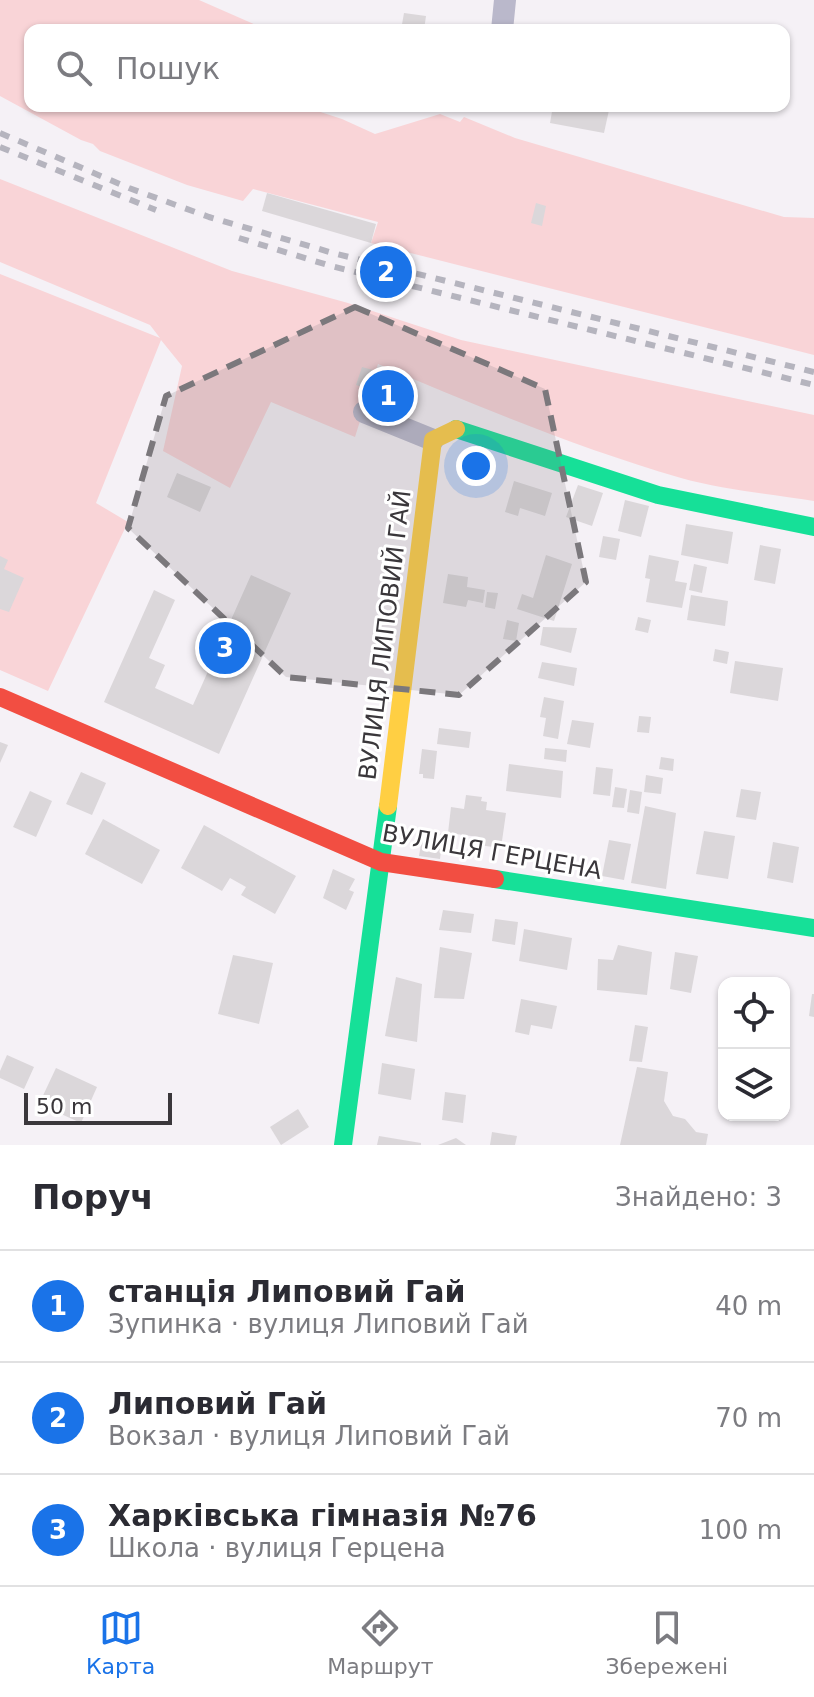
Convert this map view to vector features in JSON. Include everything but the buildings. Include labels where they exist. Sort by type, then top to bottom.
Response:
[{"type":"street","points":[[503,24],[505,0]]},
{"type":"street","points":[[364,412],[433,440],[453,428],[658,495],[814,527]]},
{"type":"street","name":"ВУЛИЦЯ ЛИПОВИЙ ГАЙ","points":[[343,1145],[433,440]]},
{"type":"street","name":"ВУЛИЦЯ ГЕРЦЕНА","points":[[0,697],[381,862],[814,928]]},
{"type":"highlighted area","points":[[355,307],[545,389],[586,582],[459,695],[286,677],[128,528],[166,396]]},
{"type":"shaded area","points":[[0,0],[199,0],[254,24],[24,24],[24,109],[0,96]]},
{"type":"shaded area","points":[[29,112],[320,112],[375,134],[440,114],[460,122],[464,117],[515,138],[784,217],[814,218],[814,355],[371,243],[378,222],[253,189],[243,201],[187,185],[100,151],[93,144]]},
{"type":"shaded area","points":[[0,179],[232,271],[348,303],[461,340],[814,415],[814,501],[714,486],[642,466],[528,426],[378,364],[355,437],[271,402],[230,488],[163,451],[182,366],[161,340],[96,503],[128,522],[48,691],[0,670],[0,274],[160,338],[150,325],[0,262]]},
{"type":"railway","points":[[0,133],[129,188],[209,217],[333,253],[814,372]]},
{"type":"railway","points":[[0,147],[156,210]]},
{"type":"railway","points":[[239,238],[331,266],[814,385]]},
{"type":"traffic: fast","points":[[456,429],[658,495],[814,527]]},
{"type":"traffic: fast","points":[[343,1145],[388,806]]},
{"type":"traffic: fast","points":[[495,879],[814,928]]},
{"type":"traffic: slow","points":[[388,806],[433,440],[456,429]]},
{"type":"traffic: jam","points":[[0,697],[381,862],[495,879]]},
{"type":"place","name":"Липовий Гай","points":[[386,272]]},
{"type":"place","name":"станція Липовий Гай","points":[[388,396]]},
{"type":"place","name":"Харківська гімназія №76","points":[[225,648]]}]
